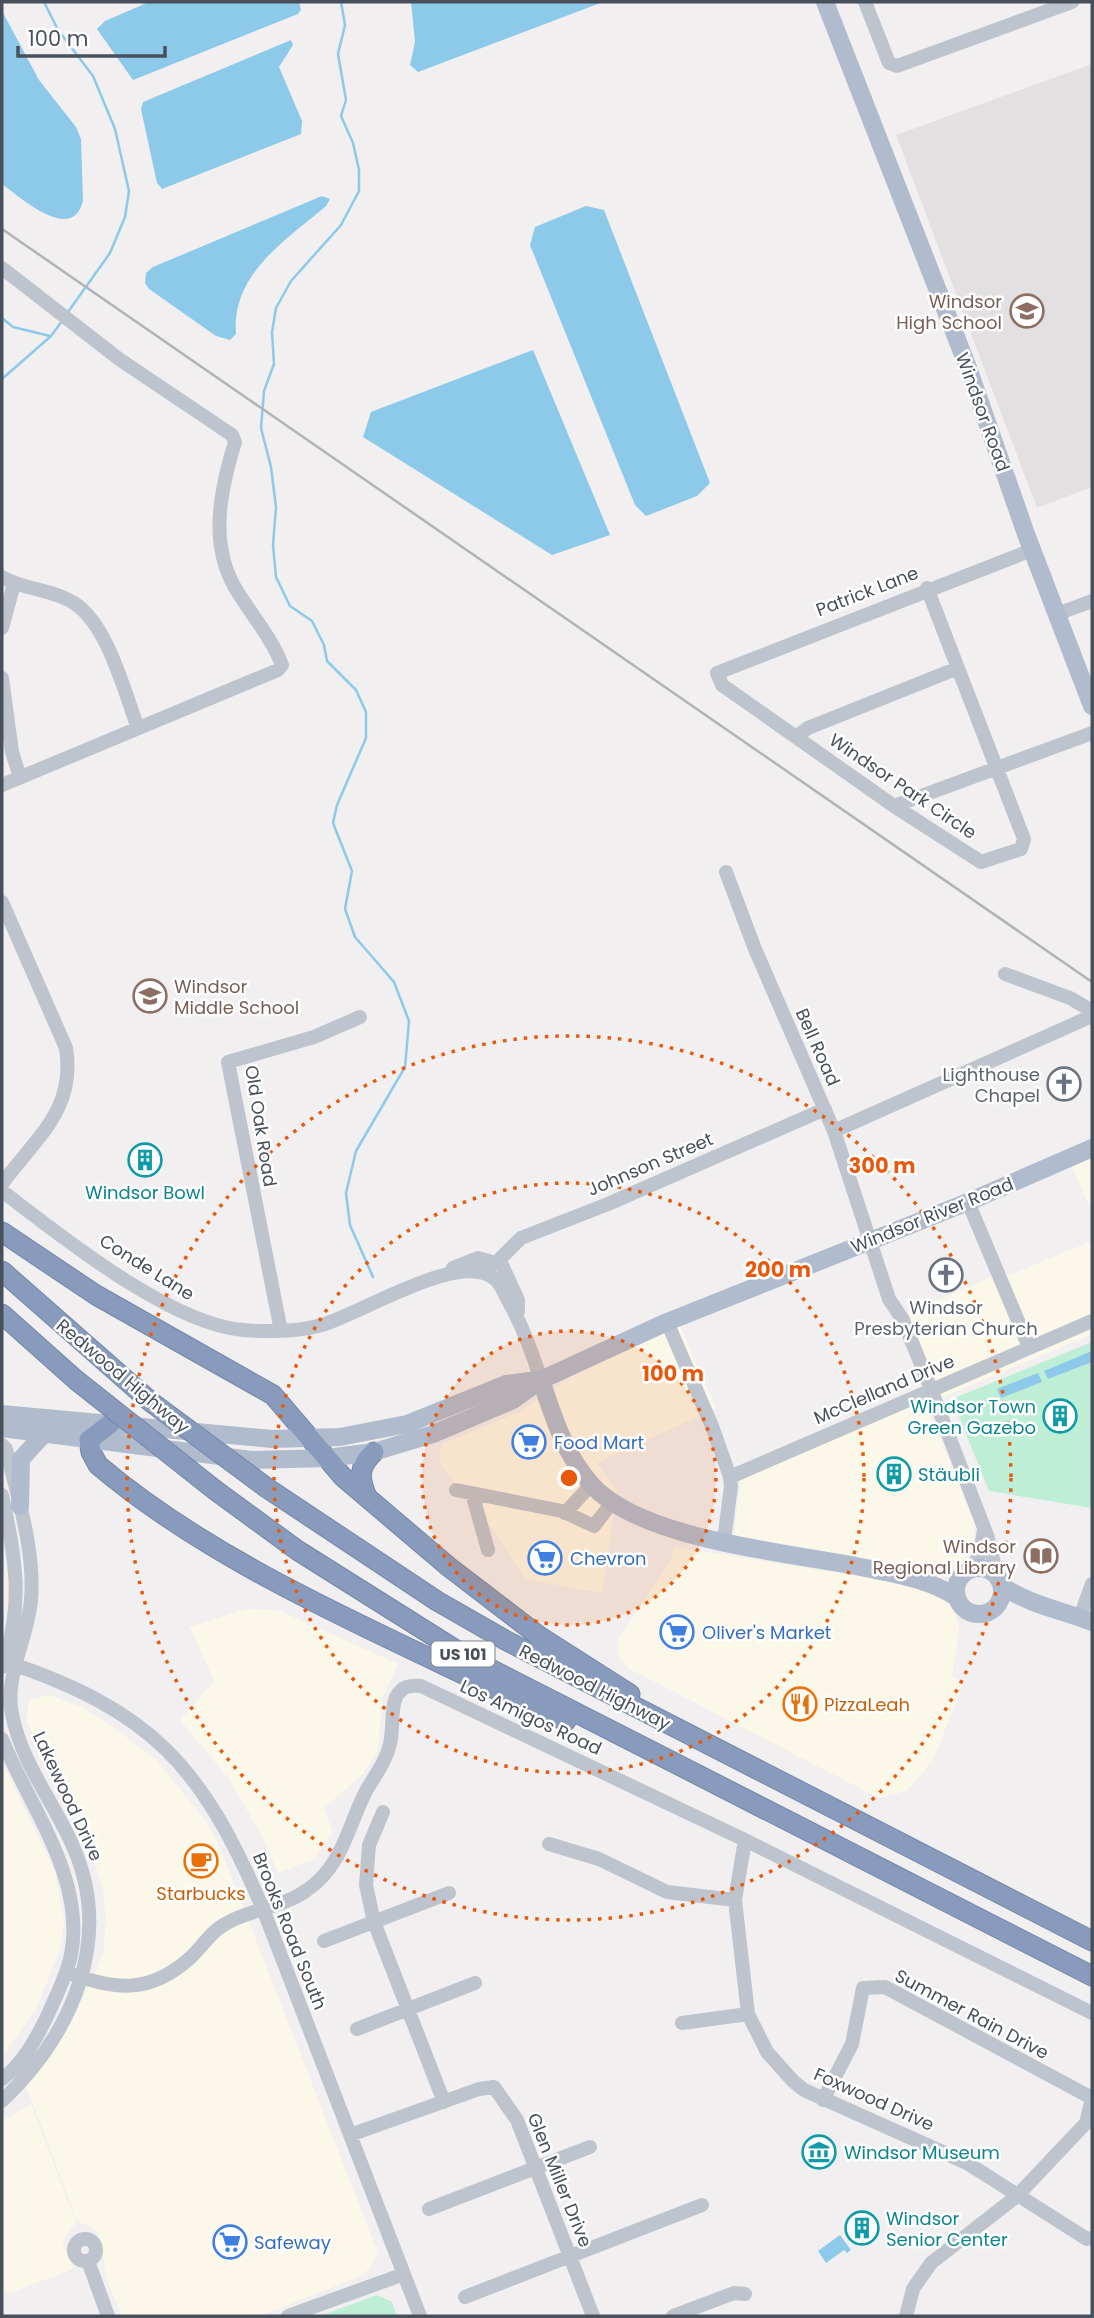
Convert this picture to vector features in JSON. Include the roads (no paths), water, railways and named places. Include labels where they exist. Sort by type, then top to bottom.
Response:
[{"type":"highway","points":[[2,1233],[96,1295],[273,1395],[327,1458],[367,1497],[539,1636],[594,1669],[694,1738]]},
{"type":"highway","name":"Redwood Highway","points":[[2,1271],[151,1402],[267,1488],[437,1601],[505,1640],[1092,1941]]},
{"type":"highway","name":"Redwood Highway","points":[[2,1314],[76,1380],[215,1490],[298,1550],[467,1657],[1092,1976]]},
{"type":"highway","points":[[110,1424],[89,1440],[91,1452],[98,1465],[118,1482],[203,1540],[279,1582],[531,1707],[674,1764]]},
{"type":"highway","points":[[367,1497],[360,1481],[361,1470],[374,1452]]},
{"type":"main road","name":"Windsor Road","points":[[825,2],[967,365],[1032,550],[1092,706]]},
{"type":"main road","name":"Windsor River Road","points":[[541,1380],[667,1322],[968,1202],[1092,1148]]},
{"type":"main road","points":[[2,1413],[260,1438],[340,1437],[407,1424],[506,1384],[541,1380]]},
{"type":"main road","points":[[2,1428],[226,1458],[327,1458],[374,1452],[433,1434],[513,1400],[541,1380]]},
{"type":"main road","points":[[541,1380],[570,1456],[591,1485],[611,1504],[665,1528],[894,1574],[941,1587],[956,1597]]},
{"type":"main road","points":[[19,1506],[22,1459],[44,1434]]},
{"type":"main road","points":[[894,1574],[985,1569],[1017,1596],[1086,1620]]},
{"type":"main road","points":[[968,1571],[957,1584],[956,1597],[960,1606],[972,1614],[1051,1610]]},
{"type":"main road","points":[[993,1611],[1001,1600],[1000,1581]]},
{"type":"street","points":[[865,2],[890,63],[897,66],[1072,2]]},
{"type":"street","points":[[2,268],[83,332],[226,430],[235,442],[221,488],[219,538],[232,583],[282,665],[278,670],[2,785]]},
{"type":"street","name":"Patrick Lane","points":[[717,673],[927,588],[1032,550]]},
{"type":"street","points":[[2,628],[8,580],[65,599],[91,618],[103,639],[138,728]]},
{"type":"street","name":"Windsor Park Circle","points":[[717,673],[722,685],[894,806],[981,862],[1021,849],[1024,839],[927,588]]},
{"type":"street","points":[[1058,614],[1092,601]]},
{"type":"street","points":[[797,736],[808,728],[958,668]]},
{"type":"street","points":[[2,678],[12,752],[20,777]]},
{"type":"street","points":[[894,806],[1092,733]]},
{"type":"street","name":"Bell Road","points":[[726,872],[755,949],[834,1131],[889,1298],[903,1320],[932,1392],[984,1529],[1000,1581]]},
{"type":"street","points":[[2,902],[66,1048],[70,1072],[66,1093],[56,1116],[2,1184]]},
{"type":"street","points":[[1005,974],[1070,998],[1092,1011]]},
{"type":"street","points":[[834,1131],[1092,1016]]},
{"type":"street","name":"Old Oak Road","points":[[281,1331],[228,1062],[314,1037],[360,1017]]},
{"type":"street","name":"Johnson Street","points":[[496,1262],[521,1238],[608,1204],[825,1109]]},
{"type":"street","name":"Conde Lane","points":[[2,1191],[58,1233],[167,1305],[197,1320],[241,1330],[281,1331],[324,1324],[446,1274],[468,1260],[483,1258],[496,1262],[509,1277],[518,1300],[519,1316]]},
{"type":"street","points":[[968,1202],[1029,1347]]},
{"type":"street","name":"Conde Lane","points":[[446,1274],[472,1270],[494,1277],[519,1316],[541,1380]]},
{"type":"street","name":"McClelland Drive","points":[[730,1477],[1092,1321]]},
{"type":"street","points":[[667,1322],[712,1426],[730,1477],[732,1486],[724,1541]]},
{"type":"street","name":"Lakewood Drive","points":[[2,1446],[6,1449],[19,1506],[32,1578],[27,1629],[8,1664]]},
{"type":"street","points":[[565,1513],[591,1485]]},
{"type":"street","points":[[456,1490],[565,1513],[594,1526],[611,1504]]},
{"type":"street","points":[[472,1493],[488,1550]]},
{"type":"street","name":"Lakewood Drive","points":[[2,1495],[17,1573],[8,1664],[11,1714],[22,1748],[73,1845],[84,1877],[91,1927],[83,1978],[49,2049],[2,2101]]},
{"type":"street","points":[[968,1571],[980,1553],[984,1529]]},
{"type":"street","points":[[1086,1620],[1092,1584]]},
{"type":"street","name":"Brooks Road South","points":[[8,1664],[91,1694],[137,1723],[161,1743],[199,1787],[221,1822],[263,1909],[420,2316]]},
{"type":"street","name":"Los Amigos Road","points":[[66,1972],[96,1984],[131,1988],[153,1981],[187,1961],[219,1928],[287,1902],[307,1890],[336,1861],[367,1790],[386,1758],[396,1696],[399,1691],[412,1685],[421,1686],[745,1840],[1092,2012]]},
{"type":"street","name":"Lakewood Drive","points":[[2,1739],[50,1839],[64,1874],[74,1919],[72,1953],[42,2029],[20,2061],[2,2080]]},
{"type":"street","points":[[383,1812],[372,1835],[366,1866],[366,1885],[374,1922],[444,2102]]},
{"type":"street","name":"Foxwood Drive","points":[[745,1840],[735,1900],[748,2014],[767,2052],[793,2081],[823,2101],[890,2126],[967,2162],[1087,2239],[1092,2238]]},
{"type":"street","points":[[549,1844],[599,1859],[667,1892],[735,1900]]},
{"type":"street","points":[[324,1941],[449,1893]]},
{"type":"street","points":[[357,2029],[475,1983]]},
{"type":"street","name":"Summer Rain Drive","points":[[823,2101],[852,2044],[863,1989],[885,1987],[1092,2099]]},
{"type":"street","points":[[682,2023],[748,2014]]},
{"type":"street","name":"Glen Miller Drive","points":[[350,2136],[494,2087],[517,2120],[593,2316]]},
{"type":"street","points":[[906,2316],[913,2289],[931,2263],[1017,2196],[1086,2123],[1092,2099]]},
{"type":"street","points":[[429,2210],[590,2147]]},
{"type":"street","points":[[465,2297],[702,2205]]},
{"type":"street","points":[[88,2261],[108,2316]]},
{"type":"street","points":[[288,2316],[404,2274]]},
{"type":"street","points":[[673,2316],[734,2293],[745,2294]]},
{"type":"water","points":[[149,2],[299,2],[301,10],[298,14],[133,80],[97,29],[105,21]]},
{"type":"water","points":[[411,2],[603,2],[418,72],[410,65],[415,42]]},
{"type":"water","points":[[2,11],[39,80],[76,127],[81,139],[83,201],[77,213],[68,218],[46,214],[2,184]]},
{"type":"water","points":[[291,40],[293,45],[279,67],[302,121],[301,134],[162,189],[157,183],[141,109],[143,102]]},
{"type":"water","points":[[322,196],[330,199],[326,206],[264,260],[252,276],[242,293],[236,334],[230,340],[216,336],[149,289],[145,283],[146,273],[153,267]]},
{"type":"water","points":[[586,206],[604,210],[710,483],[697,496],[646,516],[635,505],[530,245],[535,227]]},
{"type":"water","points":[[533,350],[610,535],[552,555],[363,437],[371,412]]},
{"type":"water","points":[[1092,1351],[1092,1362],[1048,1379],[1044,1371]]},
{"type":"water","points":[[1038,1373],[1042,1382],[1001,1398],[997,1389]]},
{"type":"water","points":[[840,2235],[851,2250],[847,2253],[844,2250],[826,2263],[818,2251]]},
{"type":"waterway","points":[[44,2],[58,30],[93,76],[115,129],[129,191],[125,217],[110,253],[68,312]]},
{"type":"waterway","points":[[341,2],[345,25],[338,54],[346,100],[341,116],[353,143],[359,170],[359,191],[341,225],[291,281],[276,308],[272,332],[274,364],[264,391],[261,428],[271,467],[276,507],[273,545],[276,577],[290,606],[312,621],[324,645],[327,661],[356,690],[366,712],[366,738],[337,805],[333,823],[352,871],[345,909],[355,937],[394,982],[409,1021],[405,1067],[356,1151],[346,1193],[350,1225],[373,1277]]},
{"type":"waterway","points":[[2,318],[13,327],[50,336]]},
{"type":"waterway","points":[[2,379],[51,336],[62,321]]},
{"type":"railway","points":[[2,229],[1092,982]]},
{"type":"place","name":"Windsor High School","points":[[1027,311]]},
{"type":"place","name":"Windsor Middle School","points":[[150,996]]},
{"type":"place","name":"Lighthouse Chapel","points":[[1064,1084]]},
{"type":"place","name":"Windsor Bowl","points":[[145,1160]]},
{"type":"place","name":"Windsor Presbyterian Church","points":[[946,1275]]},
{"type":"place","name":"Windsor Town Green Gazebo","points":[[1060,1416]]},
{"type":"place","name":"Food Mart","points":[[529,1442]]},
{"type":"place","name":"Stäubli","points":[[894,1474]]},
{"type":"place","name":"Windsor Regional Library","points":[[1041,1556]]},
{"type":"place","name":"Chevron","points":[[545,1558]]},
{"type":"place","name":"Oliver's Market","points":[[677,1632]]},
{"type":"place","name":"PizzaLeah","points":[[800,1704]]},
{"type":"place","name":"Starbucks","points":[[201,1861]]},
{"type":"place","name":"Windsor Museum","points":[[819,2152]]},
{"type":"place","name":"Windsor Senior Center","points":[[862,2228]]},
{"type":"place","name":"Safeway","points":[[230,2242]]}]
